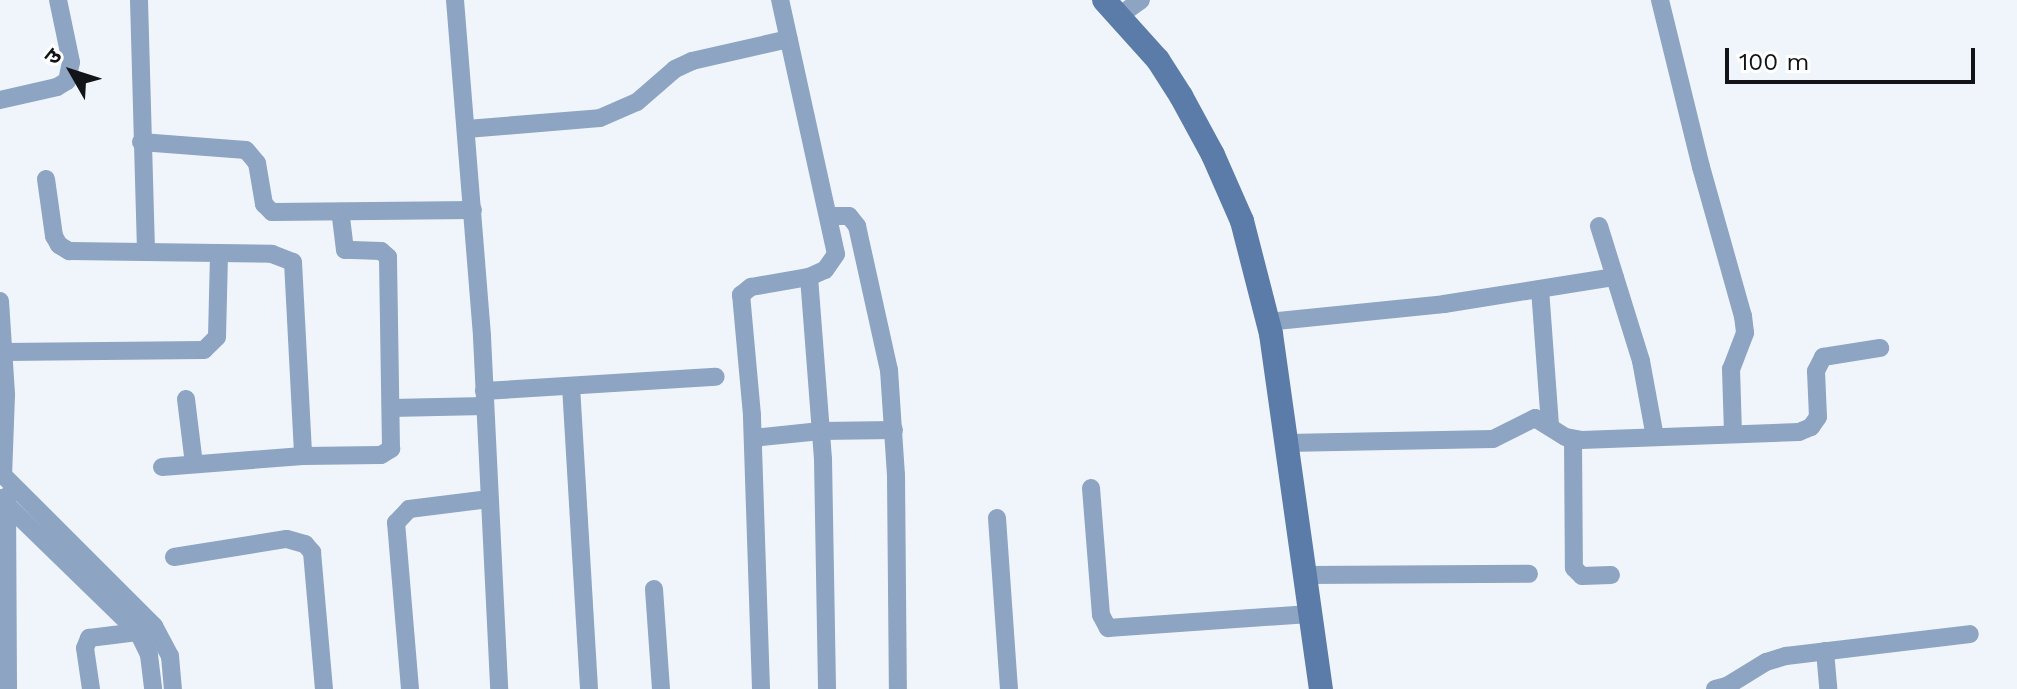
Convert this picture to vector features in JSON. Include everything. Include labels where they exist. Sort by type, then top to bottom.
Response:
[{"type":"street","points":[[0,100],[57,87],[67,81],[71,62],[58,0]]},
{"type":"street","points":[[139,0],[146,252]]},
{"type":"street","points":[[455,0],[473,210],[499,689]]},
{"type":"street","points":[[761,689],[753,438],[741,295],[751,287],[809,277],[825,270],[836,254],[780,0]]},
{"type":"street","points":[[1141,0],[1112,8],[1158,60],[1213,155],[1242,221],[1268,322],[1321,689]]},
{"type":"street","points":[[1660,0],[1701,167],[1743,316],[1745,333],[1731,369],[1733,434]]},
{"type":"street","points":[[467,129],[600,118],[637,102],[675,69],[692,61],[789,39]]},
{"type":"street","points":[[141,142],[246,150],[257,163],[267,209],[272,212],[473,210]]},
{"type":"street","points":[[46,179],[54,236],[59,245],[69,251],[272,254],[293,262],[303,456]]},
{"type":"street","points":[[162,467],[303,456],[381,455],[388,452],[392,445],[388,257],[381,251],[345,250],[340,212]]},
{"type":"street","points":[[829,216],[849,216],[857,226],[885,342],[894,430],[898,689]]},
{"type":"street","points":[[1599,226],[1641,361],[1655,437]]},
{"type":"street","points":[[4,352],[204,350],[217,337],[219,253]]},
{"type":"street","points":[[809,277],[821,431],[827,689]]},
{"type":"street","points":[[1268,322],[1444,304],[1615,277]]},
{"type":"street","points":[[1540,289],[1550,425]]},
{"type":"street","points":[[0,301],[4,352],[8,689]]},
{"type":"street","points":[[1286,443],[1493,439],[1529,418],[1550,425],[1573,440],[1799,432],[1811,427],[1818,417],[1818,362],[1829,355],[1880,348]]},
{"type":"street","points":[[391,408],[485,399],[571,386],[716,377]]},
{"type":"street","points":[[571,386],[589,689]]},
{"type":"street","points":[[186,399],[194,464]]},
{"type":"street","points":[[753,438],[821,431],[894,430]]},
{"type":"street","points":[[1573,440],[1574,568],[1582,576],[1611,575]]},
{"type":"street","points":[[5,488],[138,632],[149,655],[153,689]]},
{"type":"street","points":[[5,488],[154,626],[170,656],[173,689]]},
{"type":"street","points":[[1091,488],[1101,615],[1108,628],[1310,614]]},
{"type":"street","points":[[410,689],[396,523],[409,509],[489,499]]},
{"type":"street","points":[[997,518],[1009,689]]},
{"type":"street","points":[[174,557],[287,539],[305,544],[312,552],[324,689]]},
{"type":"street","points":[[1305,575],[1529,574]]},
{"type":"street","points":[[654,589],[661,689]]},
{"type":"street","points":[[91,689],[85,648],[89,638],[138,632]]},
{"type":"street","points":[[1715,689],[1727,686],[1766,662],[1825,651],[1970,634]]},
{"type":"street","points":[[1825,651],[1828,689]]}]
